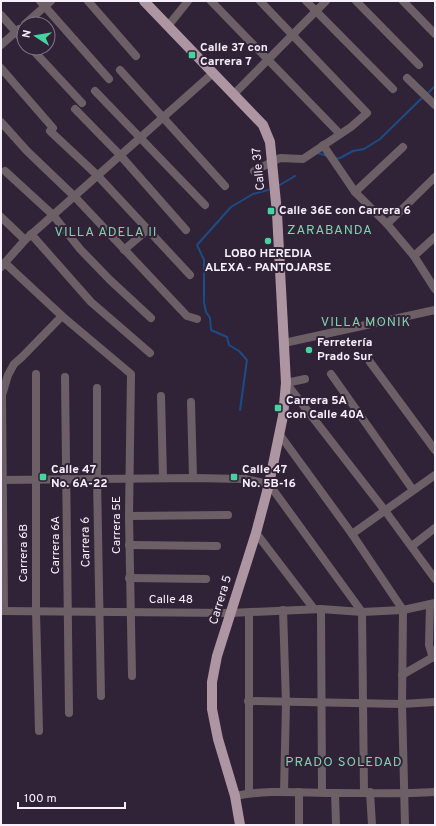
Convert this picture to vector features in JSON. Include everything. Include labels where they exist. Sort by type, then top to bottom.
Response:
[{"type":"main road","name":"Calle 37","points":[[144,1],[263,125],[270,142],[278,237],[286,383]]},
{"type":"main road","name":"Carrera 5","points":[[240,825],[235,796],[218,739],[212,709],[212,682],[217,656],[256,532],[269,484],[280,435],[286,383]]},
{"type":"street","points":[[31,16],[42,4],[51,1]]},
{"type":"street","points":[[88,1],[136,56]]},
{"type":"street","points":[[168,26],[188,1]]},
{"type":"street","points":[[212,1],[340,134]]},
{"type":"street","points":[[254,171],[280,158],[303,159],[340,134],[367,113],[260,1]]},
{"type":"street","points":[[306,1],[393,89]]},
{"type":"street","points":[[234,94],[326,1]]},
{"type":"street","points":[[356,1],[419,65]]},
{"type":"street","points":[[403,1],[435,34]]},
{"type":"street","points":[[42,4],[110,79]]},
{"type":"street","points":[[1,14],[15,32],[1,45]]},
{"type":"street","points":[[38,56],[82,103]]},
{"type":"street","points":[[1,68],[52,130],[97,175],[190,275]]},
{"type":"street","points":[[120,70],[164,116],[225,186]]},
{"type":"street","points":[[2,612],[2,395],[8,376],[14,364],[27,353],[62,316],[3,265],[28,237],[213,73]]},
{"type":"street","points":[[407,78],[435,104]]},
{"type":"street","points":[[95,91],[205,205]]},
{"type":"street","points":[[75,109],[120,155],[186,230]]},
{"type":"street","points":[[1,122],[27,151],[74,196],[187,316],[197,319]]},
{"type":"street","points":[[323,146],[356,192],[387,224],[414,256],[435,289]]},
{"type":"street","points":[[356,192],[403,147]]},
{"type":"street","points":[[5,170],[53,215],[80,249],[110,280],[152,318]]},
{"type":"street","points":[[387,224],[435,177]]},
{"type":"street","points":[[1,217],[28,237],[92,302],[150,353]]},
{"type":"street","points":[[124,250],[147,230]]},
{"type":"street","points":[[414,256],[435,237]]},
{"type":"street","points":[[284,343],[435,310]]},
{"type":"street","name":"Carrera 5E","points":[[62,316],[131,374],[129,578],[132,676]]},
{"type":"street","points":[[370,362],[435,450]]},
{"type":"street","name":"Carrera 6B","points":[[36,374],[36,611],[39,731]]},
{"type":"street","points":[[331,374],[413,490]]},
{"type":"street","name":"Carrera 6A","points":[[65,378],[69,713]]},
{"type":"street","points":[[305,379],[286,383],[435,578]]},
{"type":"street","name":"Carrera 6","points":[[98,388],[97,479],[101,696]]},
{"type":"street","points":[[161,396],[163,478]]},
{"type":"street","points":[[191,402],[193,478]]},
{"type":"street","points":[[280,435],[352,534],[403,610],[402,704],[405,825]]},
{"type":"street","points":[[352,534],[386,512],[413,490],[435,475]]},
{"type":"street","points":[[2,480],[193,478],[245,479],[269,484],[362,612],[363,703],[367,792],[372,825]]},
{"type":"street","points":[[129,516],[228,515]]},
{"type":"street","points":[[412,546],[435,528]]},
{"type":"street","points":[[256,532],[318,609],[322,703],[322,791]]},
{"type":"street","points":[[129,545],[216,546]]},
{"type":"street","points":[[129,578],[206,579]]},
{"type":"street","points":[[402,675],[434,657],[429,645],[432,604]]},
{"type":"street","name":"Calle 48","points":[[2,612],[130,611],[249,613],[318,609],[362,612],[403,610],[432,604]]},
{"type":"street","points":[[283,610],[286,703],[284,792]]},
{"type":"street","points":[[249,613],[249,793]]},
{"type":"street","points":[[248,701],[434,705]]},
{"type":"street","points":[[235,796],[249,793],[322,791],[335,793],[367,792],[404,794],[435,792]]},
{"type":"street","points":[[299,792],[299,825]]},
{"type":"street","points":[[335,793],[336,825]]},
{"type":"waterway","points":[[427,94],[435,86]]},
{"type":"waterway","points":[[334,159],[340,158],[353,151],[364,149],[380,139],[424,96]]},
{"type":"waterway","points":[[318,153],[327,156]]},
{"type":"waterway","points":[[278,186],[295,176]]},
{"type":"waterway","points":[[240,410],[247,360],[239,351],[229,345],[227,337],[211,330],[210,318],[206,312],[204,303],[204,260],[197,245],[231,207],[253,194],[268,190]]},
{"type":"place","name":"Calle 37 con Carrera 7","points":[[192,55]]},
{"type":"place","name":"Calle 36E con Carrera 6","points":[[271,211]]},
{"type":"place","name":"LOBO HEREDIA ALEXA - PANTOJARSE","points":[[268,241]]},
{"type":"place","name":"Ferretería Prado Sur","points":[[309,350]]},
{"type":"place","name":"Carrera 5A con Calle 40A","points":[[278,408]]},
{"type":"place","name":"Calle 47 No. 6A-22","points":[[43,477]]},
{"type":"place","name":"Calle 47 No. 5B-16","points":[[234,477]]},
{"type":"district","name":"ZARABANDA","points":[[330,231]]},
{"type":"district","name":"VILLA ADELA II","points":[[106,233]]},
{"type":"district","name":"VILLA MONIK","points":[[366,323]]},
{"type":"district","name":"PRADO SOLEDAD","points":[[344,763]]}]
